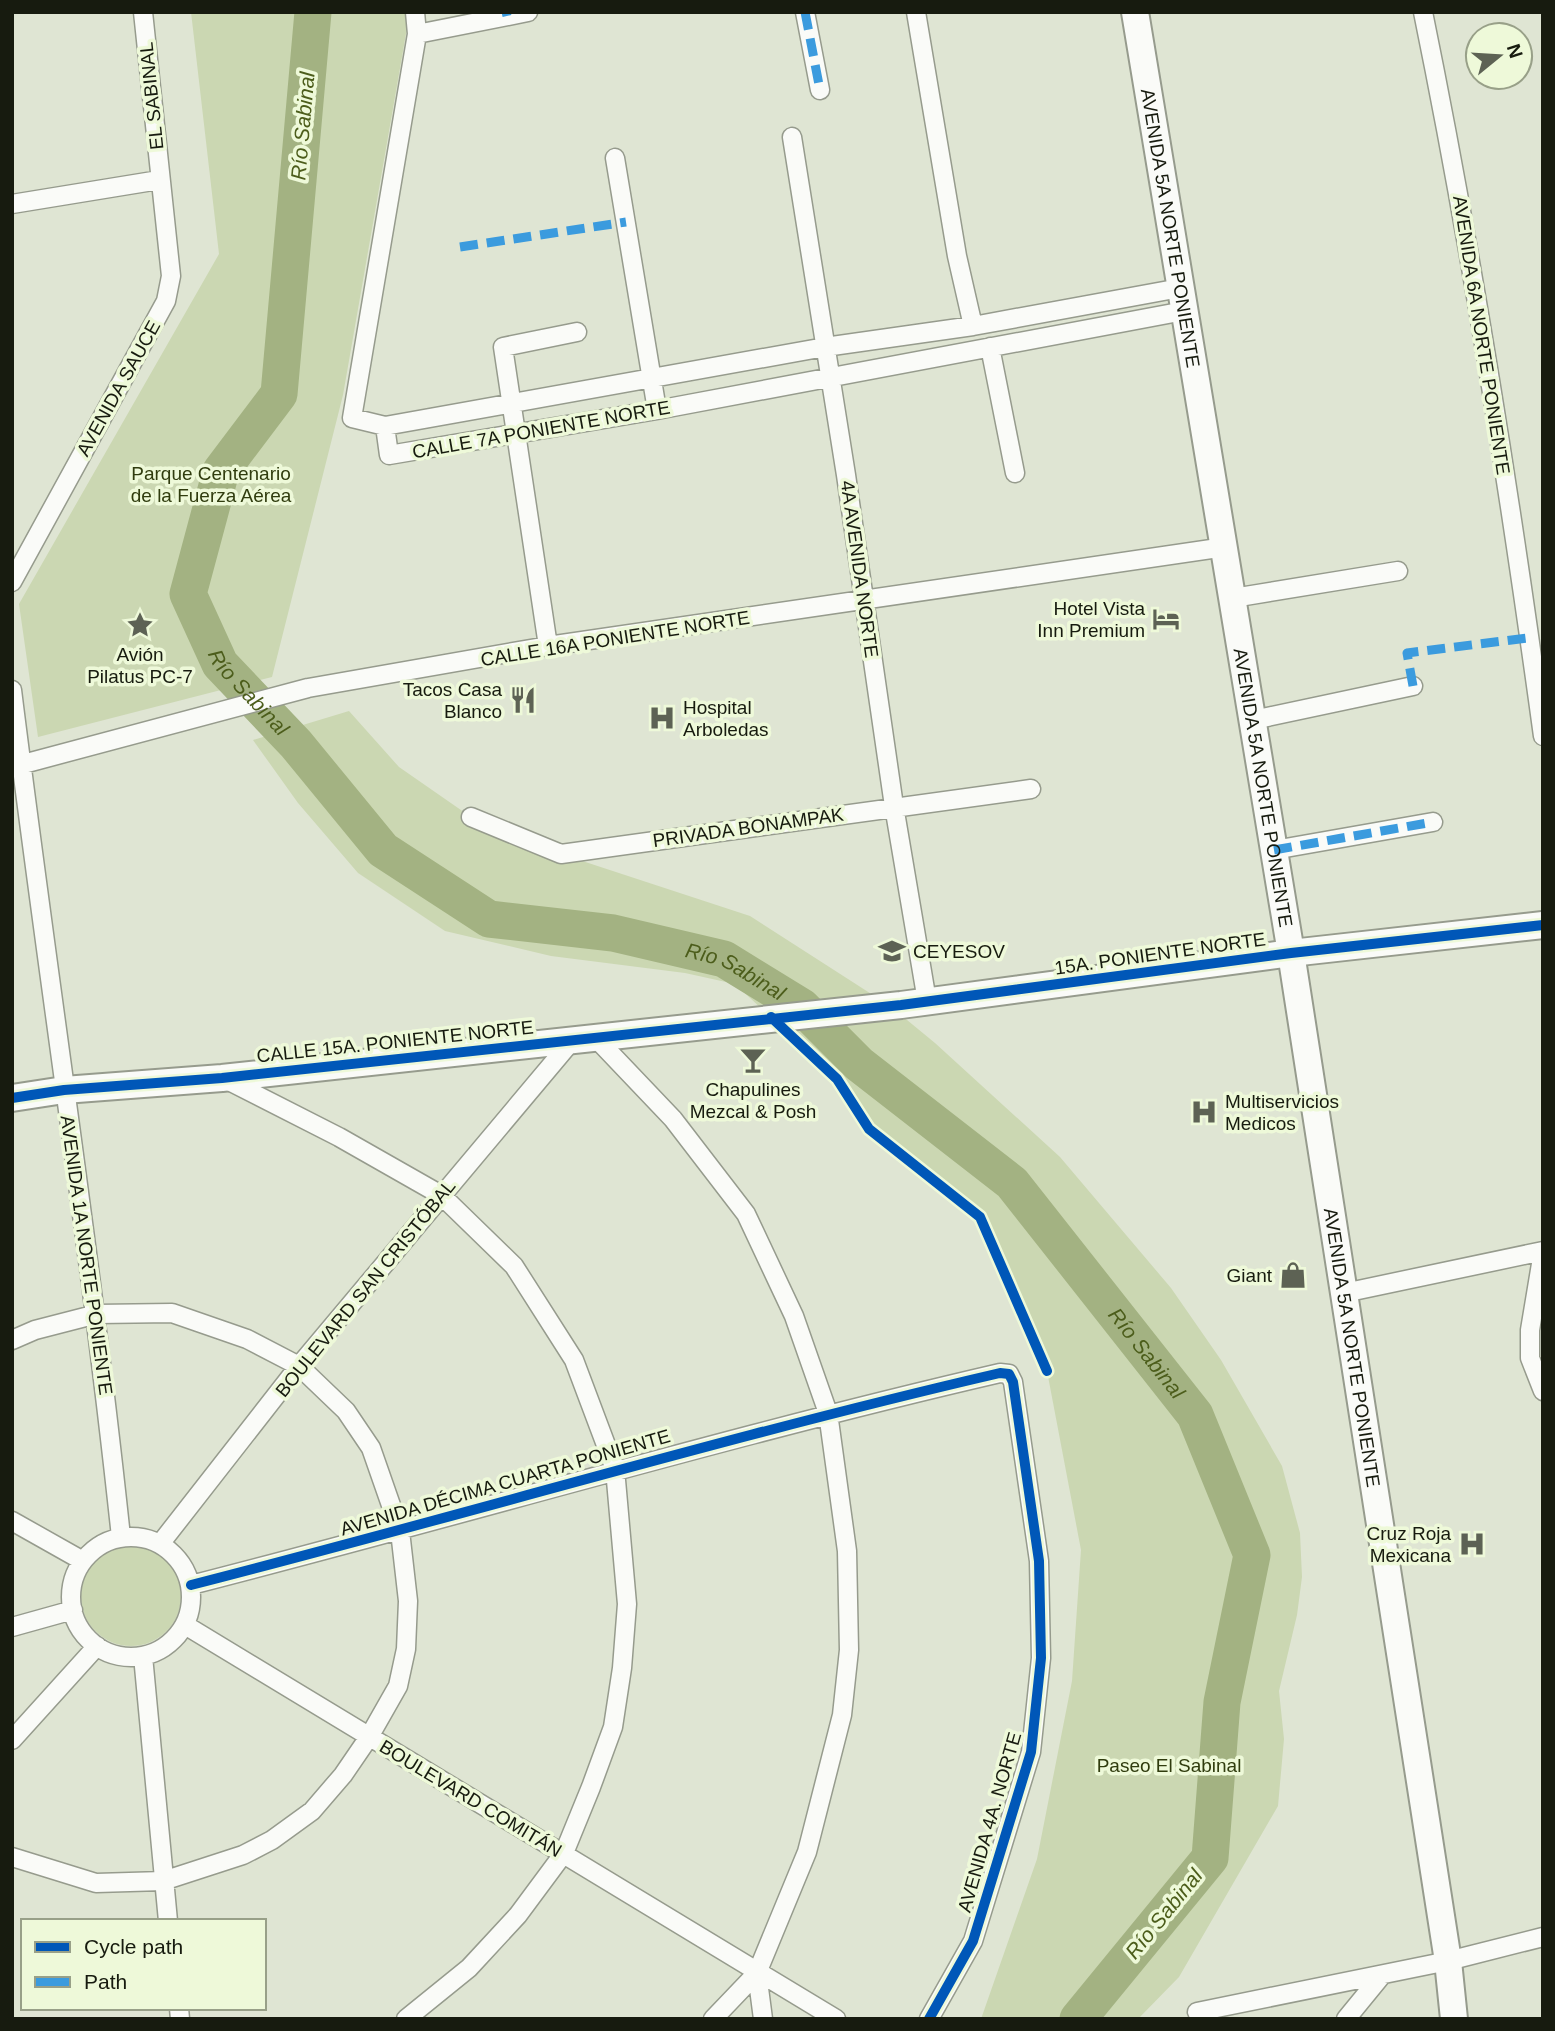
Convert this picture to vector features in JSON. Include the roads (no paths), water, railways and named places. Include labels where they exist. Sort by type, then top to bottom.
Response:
[{"type":"main road","name":"AVENIDA 5A NORTE PONIENTE","points":[[1135,12],[1291,953],[1448,1961],[1454,2019]]},
{"type":"main road","name":"15A. PONIENTE NORTE","points":[[781,1017],[927,1001],[1291,953],[1543,925]]},
{"type":"main road","name":"CALLE 15A. PONIENTE NORTE","points":[[12,1098],[64,1090],[222,1078],[584,1036],[781,1017]]},
{"type":"street","name":"EL SABINAL","points":[[143,12],[159,180]]},
{"type":"street","points":[[385,426],[352,418],[417,34],[415,12]]},
{"type":"street","points":[[417,34],[506,14],[528,12]]},
{"type":"street","points":[[805,12],[820,90]]},
{"type":"street","points":[[916,12],[957,256],[973,326]]},
{"type":"street","name":"AVENIDA 6A NORTE PONIENTE","points":[[1423,12],[1457,178],[1538,659],[1543,736]]},
{"type":"street","name":"4A AVENIDA NORTE","points":[[792,137],[894,806],[927,1001]]},
{"type":"street","points":[[615,158],[657,410]]},
{"type":"street","points":[[12,204],[159,180]]},
{"type":"street","name":"AVENIDA SAUCE","points":[[12,582],[166,300],[171,276],[159,180]]},
{"type":"street","name":"CALLE 7A PONIENTE NORTE","points":[[1182,299],[990,347],[657,410],[389,455],[385,426],[825,347],[1182,299]]},
{"type":"street","points":[[548,646],[503,347],[577,332]]},
{"type":"street","points":[[990,347],[1015,473]]},
{"type":"street","name":"CALLE 16A PONIENTE NORTE","points":[[17,767],[307,688],[548,646],[1225,547]]},
{"type":"street","points":[[1233,598],[1398,571]]},
{"type":"street","points":[[1253,720],[1413,686]]},
{"type":"street","name":"AVENIDA 1A NORTE PONIENTE","points":[[12,690],[17,767],[97,1314],[121,1537]]},
{"type":"street","name":"PRIVADA BONAMPAK","points":[[471,817],[561,854],[1031,789]]},
{"type":"street","points":[[1274,850],[1433,822]]},
{"type":"street","points":[[584,1036],[673,1119],[746,1214],[794,1316],[828,1413],[847,1551],[849,1650],[842,1715],[807,1852],[757,1973],[713,2019]]},
{"type":"street","name":"BOULEVARD SAN CRISTÓBAL","points":[[160,1544],[299,1366],[441,1195],[584,1036]]},
{"type":"street","points":[[222,1078],[339,1138],[441,1195],[514,1266],[574,1360],[615,1469],[627,1604],[622,1668],[613,1727],[564,1853],[518,1915],[469,1968],[406,2019]]},
{"type":"street","points":[[1344,1293],[1543,1251],[1530,1330],[1531,1358],[1543,1391]]},
{"type":"street","points":[[12,1340],[35,1330],[97,1314],[172,1313],[247,1339],[299,1366],[346,1411],[371,1448],[400,1531],[408,1601],[406,1649],[398,1686],[369,1737],[343,1775],[312,1811],[272,1840],[243,1855],[163,1881],[96,1883],[12,1857]]},
{"type":"street","name":"AVENIDA 4A. NORTE","points":[[828,1413],[1000,1373],[1009,1374],[1013,1382],[1039,1560],[1041,1658],[1031,1752],[974,1941],[929,2019]]},
{"type":"street","name":"AVENIDA DÉCIMA CUARTA PONIENTE","points":[[191,1585],[400,1531],[615,1469],[828,1413]]},
{"type":"street","points":[[12,1521],[83,1561]]},
{"type":"street","points":[[121,1537],[137,1537],[160,1544],[177,1558],[191,1585],[190,1611],[185,1625],[175,1639],[160,1650],[144,1656],[111,1654],[97,1646],[78,1624],[71,1593],[75,1576],[83,1561],[100,1546],[121,1537]]},
{"type":"street","points":[[12,1627],[73,1610]]},
{"type":"street","name":"BOULEVARD COMITÁN","points":[[185,1625],[564,1853],[757,1973]]},
{"type":"street","points":[[12,1741],[97,1646]]},
{"type":"street","points":[[144,1656],[168,1919]]},
{"type":"street","points":[[1197,2012],[1448,1961],[1543,1937]]},
{"type":"street","points":[[757,1973],[763,2019]]},
{"type":"street","points":[[757,1973],[836,2019]]},
{"type":"street","points":[[1346,2019],[1382,1975]]},
{"type":"waterway","name":"Río Sabinal","points":[[313,12],[279,394],[221,471],[188,594],[220,664],[296,744],[383,850],[489,919],[613,933],[724,959],[802,1007],[859,1064],[1012,1183],[1195,1415],[1252,1555],[1222,1702],[1210,1858],[1078,2019]]},
{"type":"place","name":"Hotel Vista Inn Premium","points":[[1166,619]]},
{"type":"place","name":"Avión Pilatus PC-7","points":[[140,625]]},
{"type":"place","name":"Tacos Casa Blanco","points":[[523,700]]},
{"type":"place","name":"Hospital Arboledas","points":[[662,718]]},
{"type":"place","name":"CEYESOV","points":[[892,951]]},
{"type":"place","name":"Chapulines Mezcal & Posh","points":[[753,1060]]},
{"type":"place","name":"Multiservicios Medicos","points":[[1204,1112]]},
{"type":"place","name":"Giant","points":[[1293,1275]]},
{"type":"place","name":"Cruz Roja Mexicana","points":[[1472,1544]]},
{"type":"park label","name":"Parque Centenario de la Fuerza Aérea","points":[[211,484]]},
{"type":"park label","name":"Paseo El Sabinal","points":[[1169,1765]]}]
